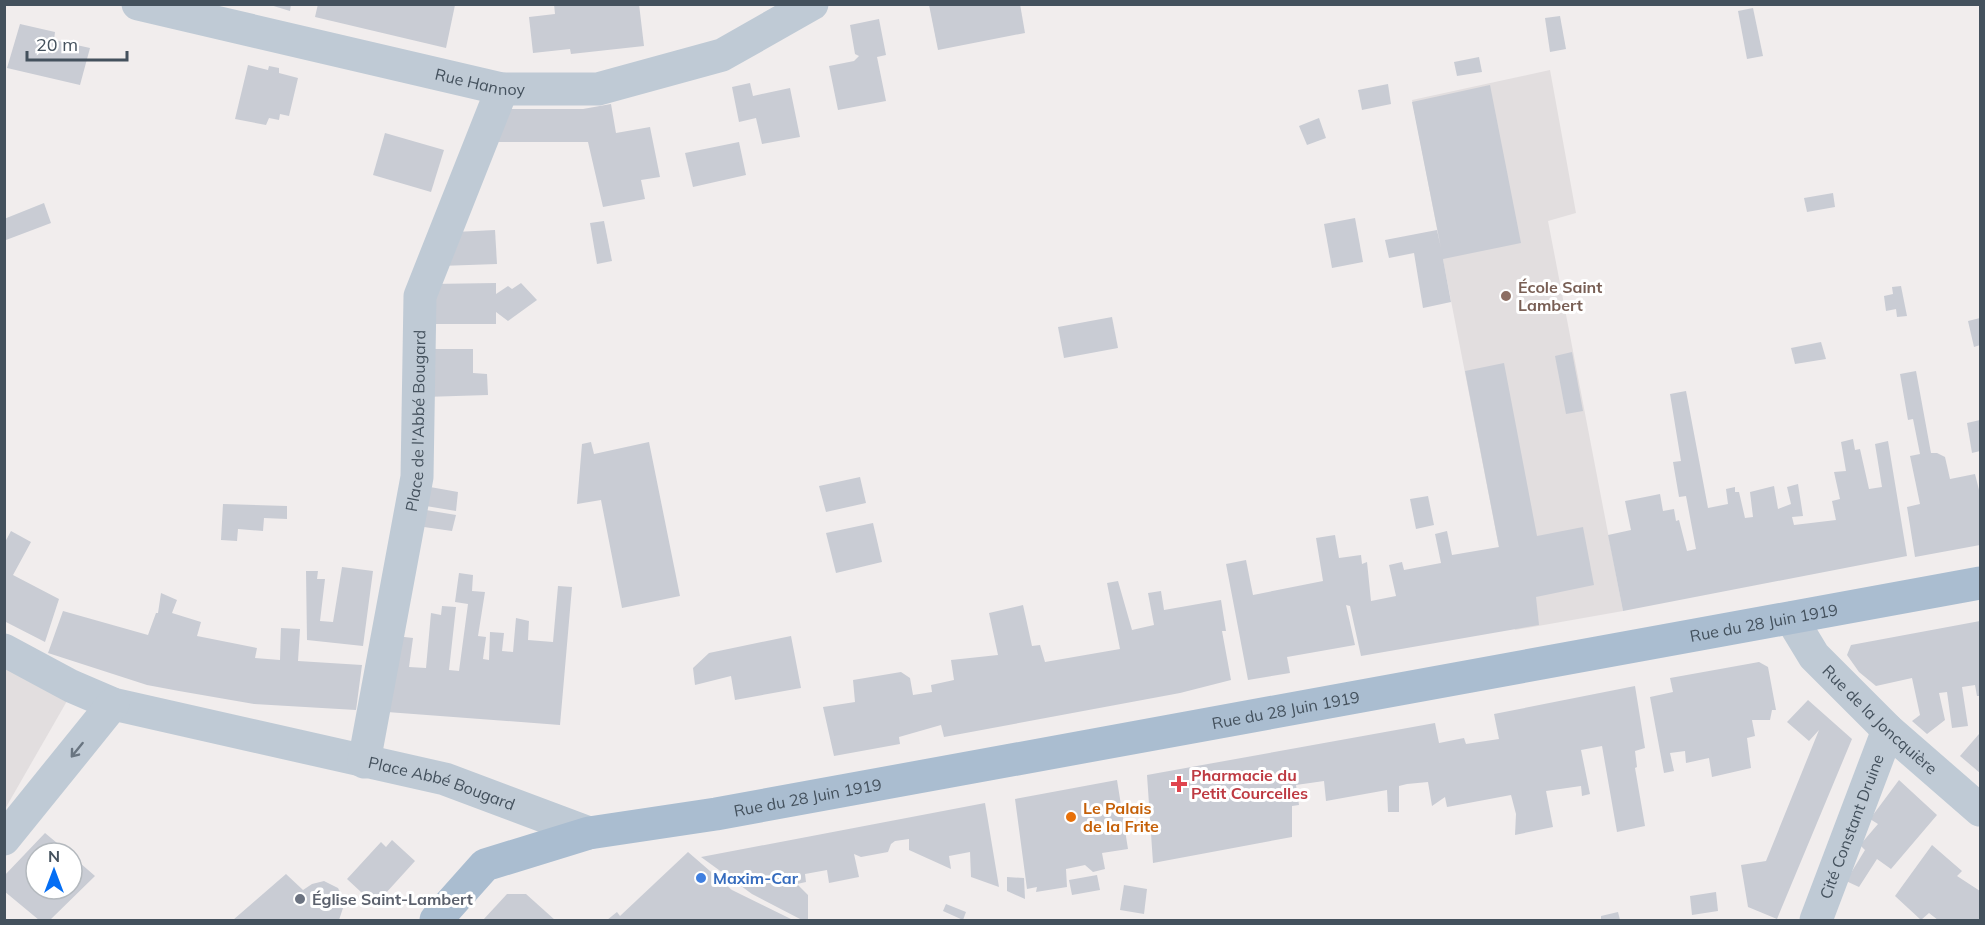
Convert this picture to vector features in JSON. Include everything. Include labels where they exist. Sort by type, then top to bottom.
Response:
[{"type":"main road","name":"Rue du 28 Juin 1919","points":[[589,833],[728,811],[1980,583]]},
{"type":"main road","points":[[436,921],[485,865],[589,833]]},
{"type":"street","name":"Rue Hannoy","points":[[138,4],[502,89],[598,89],[722,55],[812,4]]},
{"type":"street","name":"Place de l'Abbé Bougard","points":[[364,762],[417,477],[420,296],[502,89]]},
{"type":"street","name":"Rue de la Joncquière","points":[[1791,618],[1814,656],[1888,730],[1980,810]]},
{"type":"street","name":"Place Abbé Bougard","points":[[4,650],[71,686],[113,704],[364,762],[445,778],[589,833]]},
{"type":"street","points":[[4,839],[113,704]]},
{"type":"street","name":"Cité Constant Druine","points":[[1816,921],[1888,730]]},
{"type":"shaded area","name":"École Saint Lambert","points":[[1550,70],[1576,213],[1548,221],[1623,611],[1515,630],[1412,100]]},
{"type":"shaded area","points":[[5,667],[67,701],[5,809]]},
{"type":"building","points":[[267,4],[291,4],[290,11]]},
{"type":"building","points":[[318,4],[455,5],[446,48],[315,17]]},
{"type":"building","points":[[554,4],[639,4],[644,46],[571,54],[570,49],[533,53],[529,17],[555,14]]},
{"type":"building","points":[[1020,4],[1025,33],[938,50],[929,5]]},
{"type":"building","points":[[1753,8],[1763,56],[1747,59],[1738,11]]},
{"type":"building","points":[[1560,16],[1566,49],[1550,52],[1545,18]]},
{"type":"building","points":[[879,19],[886,55],[877,57],[886,101],[838,110],[829,66],[854,61],[859,56],[855,54],[850,25]]},
{"type":"building","points":[[20,24],[55,32],[54,40],[90,48],[80,85],[7,68]]},
{"type":"building","points":[[1479,57],[1482,72],[1457,76],[1454,62]]},
{"type":"building","points":[[248,65],[268,70],[269,66],[279,68],[279,73],[298,78],[289,116],[280,114],[279,120],[269,118],[266,125],[235,119]]},
{"type":"building","points":[[750,83],[753,96],[790,88],[800,137],[762,144],[756,118],[739,122],[732,87]]},
{"type":"building","points":[[1388,84],[1391,104],[1362,110],[1358,90]]},
{"type":"building","points":[[1490,85],[1521,243],[1443,259],[1451,302],[1423,308],[1414,253],[1389,258],[1385,240],[1437,230],[1441,248],[1412,102]]},
{"type":"building","points":[[611,104],[616,133],[650,127],[660,177],[641,180],[645,199],[603,207],[588,142],[493,142],[507,109],[583,109]]},
{"type":"building","points":[[1319,118],[1326,138],[1307,145],[1299,126]]},
{"type":"building","points":[[385,133],[444,150],[431,192],[373,175]]},
{"type":"building","points":[[739,142],[746,175],[693,187],[685,153]]},
{"type":"building","points":[[1833,193],[1835,207],[1807,212],[1804,198]]},
{"type":"building","points":[[44,203],[51,223],[6,240],[4,219]]},
{"type":"building","points":[[1355,218],[1363,262],[1332,268],[1324,224]]},
{"type":"building","points":[[604,221],[612,261],[597,264],[590,223]]},
{"type":"building","points":[[495,230],[497,264],[440,266],[455,232]]},
{"type":"building","points":[[496,283],[496,294],[508,286],[512,289],[521,283],[537,300],[508,321],[496,312],[496,324],[425,324],[431,284]]},
{"type":"building","points":[[1901,286],[1907,316],[1897,317],[1896,309],[1886,311],[1884,296],[1893,294],[1892,287]]},
{"type":"building","points":[[1112,317],[1118,348],[1064,358],[1058,327]]},
{"type":"building","points":[[1980,318],[1980,345],[1974,347],[1968,321]]},
{"type":"building","points":[[1821,342],[1826,359],[1795,364],[1791,348]]},
{"type":"building","points":[[425,349],[473,349],[473,373],[487,374],[488,395],[424,397]]},
{"type":"building","points":[[1572,352],[1583,411],[1566,414],[1555,356]]},
{"type":"building","points":[[1504,363],[1537,536],[1583,527],[1594,585],[1536,597],[1539,625],[1361,656],[1350,606],[1346,605],[1355,645],[1287,657],[1290,673],[1248,680],[1226,564],[1246,560],[1253,595],[1323,581],[1316,538],[1335,535],[1339,558],[1361,555],[1362,564],[1367,562],[1371,601],[1396,596],[1389,565],[1402,562],[1404,570],[1441,563],[1435,534],[1447,531],[1452,555],[1499,547],[1465,371]]},
{"type":"building","points":[[1916,371],[1931,453],[1945,457],[1950,479],[1975,474],[1980,494],[1980,545],[1915,557],[1907,507],[1920,504],[1910,456],[1920,454],[1913,419],[1908,420],[1900,374]]},
{"type":"building","points":[[1686,391],[1708,508],[1728,504],[1726,489],[1735,487],[1735,492],[1739,492],[1745,518],[1753,517],[1750,492],[1774,486],[1778,509],[1791,504],[1787,487],[1798,484],[1803,516],[1792,517],[1794,525],[1836,520],[1832,501],[1840,499],[1834,472],[1846,471],[1841,442],[1853,439],[1855,450],[1860,449],[1869,489],[1882,487],[1875,444],[1888,441],[1907,556],[1623,611],[1608,535],[1631,530],[1625,501],[1660,494],[1663,511],[1674,509],[1687,551],[1696,549],[1686,496],[1679,497],[1673,462],[1681,461],[1670,394]]},
{"type":"building","points":[[1980,420],[1980,451],[1972,453],[1967,423]]},
{"type":"building","points":[[591,442],[594,454],[649,442],[680,596],[622,608],[601,500],[577,504],[582,444]]},
{"type":"building","points":[[860,477],[866,503],[826,512],[819,486]]},
{"type":"building","points":[[430,487],[458,492],[456,511],[426,506]]},
{"type":"building","points":[[1428,496],[1434,525],[1416,529],[1410,499]]},
{"type":"building","points":[[223,504],[287,506],[287,519],[264,518],[263,531],[238,529],[237,541],[221,540]]},
{"type":"building","points":[[426,510],[456,515],[452,531],[424,527]]},
{"type":"building","points":[[873,523],[882,562],[836,573],[826,533]]},
{"type":"building","points":[[11,531],[31,542],[13,575],[59,599],[45,642],[4,621],[4,544]]},
{"type":"building","points":[[342,567],[373,571],[363,646],[307,640],[306,571],[318,571],[317,579],[325,579],[320,621],[333,622]]},
{"type":"building","points":[[459,573],[473,575],[472,591],[485,592],[478,636],[486,637],[483,659],[489,660],[490,632],[504,633],[502,651],[513,652],[516,618],[529,621],[528,640],[553,642],[558,586],[572,587],[560,725],[387,712],[396,636],[413,638],[409,667],[426,668],[431,613],[441,615],[442,606],[456,607],[449,670],[459,671],[468,604],[455,602]]},
{"type":"building","points":[[1118,581],[1132,630],[1154,625],[1148,593],[1161,591],[1164,610],[1221,600],[1226,631],[1222,631],[1231,680],[1180,693],[944,737],[941,725],[899,737],[900,744],[834,756],[823,707],[855,702],[853,680],[901,672],[910,678],[913,695],[932,692],[931,685],[954,680],[951,660],[998,655],[989,613],[1023,605],[1032,646],[1040,645],[1045,662],[1120,649],[1107,583]]},
{"type":"building","points":[[161,593],[177,600],[172,613],[201,622],[197,636],[257,648],[255,658],[280,660],[281,628],[300,629],[298,661],[362,665],[356,710],[254,704],[179,691],[147,685],[48,653],[63,611],[148,635],[156,613],[158,613]]},
{"type":"building","points":[[1980,621],[1980,696],[1977,696],[1975,685],[1962,687],[1968,726],[1952,728],[1947,692],[1939,693],[1945,720],[1927,734],[1912,721],[1920,715],[1912,678],[1876,686],[1859,672],[1847,655],[1851,645]]},
{"type":"building","points":[[791,636],[801,688],[735,700],[731,676],[695,685],[693,668],[709,653]]},
{"type":"building","points":[[1759,662],[1768,667],[1776,710],[1772,710],[1770,720],[1752,720],[1755,736],[1747,738],[1751,768],[1712,777],[1709,758],[1686,763],[1685,751],[1670,753],[1674,771],[1664,773],[1650,697],[1673,692],[1670,678]]},
{"type":"building","points":[[1635,686],[1645,748],[1635,751],[1637,767],[1635,768],[1645,826],[1617,832],[1602,746],[1581,750],[1590,794],[1582,796],[1581,786],[1546,791],[1553,827],[1515,835],[1516,814],[1511,795],[1447,807],[1445,797],[1432,806],[1428,782],[1407,784],[1399,786],[1399,812],[1388,812],[1387,790],[1326,801],[1324,781],[1296,785],[1299,805],[1292,806],[1292,837],[1153,863],[1147,775],[1435,723],[1439,743],[1464,738],[1466,744],[1499,739],[1494,714]]},
{"type":"building","points":[[1808,700],[1852,739],[1777,919],[1748,907],[1741,865],[1766,861],[1819,730],[1809,741],[1787,722]]},
{"type":"building","points":[[1980,735],[1980,773],[1960,756]]},
{"type":"building","name":"Le Palais de la Frite","points":[[1117,780],[1128,849],[1102,853],[1105,869],[1093,872],[1085,865],[1066,869],[1067,887],[1036,892],[1037,887],[1027,889],[1015,799]]},
{"type":"building","points":[[1899,780],[1937,815],[1891,869],[1877,859],[1859,887],[1846,881],[1865,850],[1860,845],[1878,824],[1870,819]]},
{"type":"building","points":[[985,803],[999,887],[971,877],[970,852],[949,856],[951,869],[909,850],[909,839],[895,841],[888,852],[861,857],[854,854],[859,877],[829,883],[827,870],[805,874],[806,882],[797,884],[808,895],[808,920],[802,920],[752,894],[701,857]]},
{"type":"building","points":[[45,833],[55,841],[37,841]]},
{"type":"building","points":[[392,840],[415,861],[375,905],[347,879],[381,842],[386,847]]},
{"type":"building","points":[[1932,845],[1962,871],[1957,876],[1980,891],[1980,920],[1938,920],[1929,913],[1921,920],[1895,896]]},
{"type":"building","points":[[688,852],[732,890],[793,920],[607,920],[617,912],[620,916]]},
{"type":"building","points":[[24,855],[24,901],[69,901],[50,920],[39,920],[4,891],[4,876]]},
{"type":"building","points":[[84,866],[95,876],[84,887]]},
{"type":"building","name":"Église Saint-Lambert","points":[[286,874],[303,890],[312,884],[324,881],[338,888],[345,902],[339,920],[233,920]]},
{"type":"building","points":[[1097,875],[1100,890],[1072,895],[1069,880]]},
{"type":"building","points":[[1007,877],[1024,878],[1025,899],[1007,891]]},
{"type":"building","points":[[1124,885],[1147,889],[1144,914],[1120,910]]},
{"type":"building","points":[[1716,892],[1718,911],[1692,915],[1690,896]]},
{"type":"building","points":[[507,894],[526,894],[555,920],[483,920]]},
{"type":"building","points":[[946,904],[966,912],[963,920],[943,911]]},
{"type":"building","points":[[1618,912],[1620,920],[1601,920],[1601,916]]},
{"type":"place","name":"École Saint Lambert","points":[[1506,296]]},
{"type":"place","name":"Pharmacie du Petit Courcelles","points":[[1179,784]]},
{"type":"place","name":"Le Palais de la Frite","points":[[1071,817]]},
{"type":"place","name":"Maxim-Car","points":[[701,878]]},
{"type":"place","name":"Église Saint-Lambert","points":[[300,899]]}]
